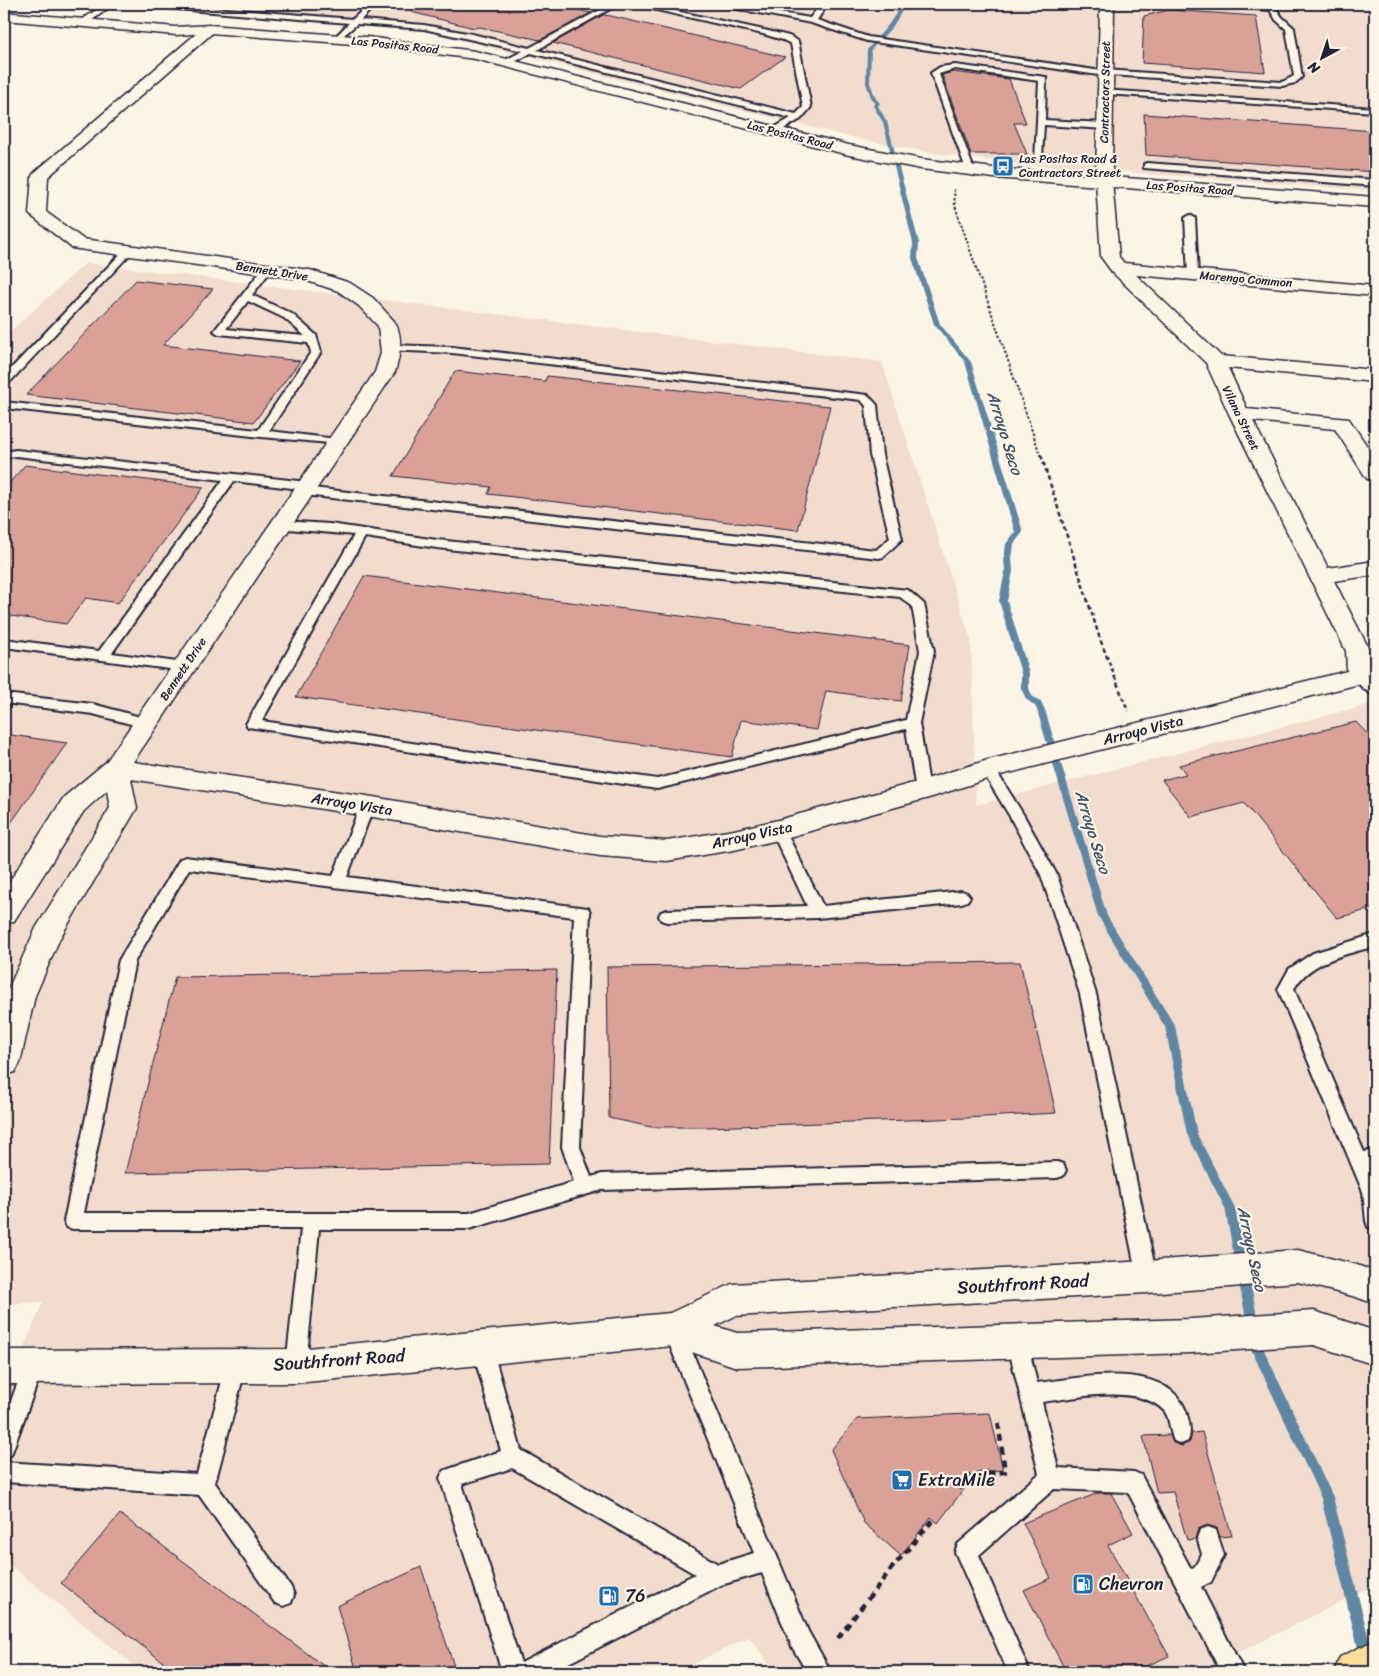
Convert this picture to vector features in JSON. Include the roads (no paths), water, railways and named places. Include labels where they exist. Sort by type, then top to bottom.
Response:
[{"type":"main road","points":[[1355,1672],[1375,1661]]},
{"type":"street","name":"Contractors Street","points":[[1104,181],[1107,4]]},
{"type":"street","name":"Las Positas Road","points":[[4,5],[177,20],[210,29]]},
{"type":"street","name":"Las Positas Road","points":[[4,16],[176,31],[210,29],[425,48],[475,55],[849,150],[953,168],[1375,202]]},
{"type":"street","name":"Bennett Drive","points":[[4,913],[74,804],[115,768],[385,372],[391,354],[387,325],[366,302],[344,287],[304,274],[78,244],[36,214],[40,176],[210,29]]},
{"type":"street","name":"Vilana Street","points":[[1104,181],[1110,257],[1118,268],[1215,361],[1239,414],[1358,651],[1370,680]]},
{"type":"street","name":"Marengo Common","points":[[1118,268],[1375,291]]},
{"type":"street","points":[[1215,361],[1375,376]]},
{"type":"street","points":[[1239,414],[1342,423],[1375,474]]},
{"type":"street","points":[[1319,576],[1375,568]]},
{"type":"street","name":"Arroyo Vista","points":[[115,768],[367,806],[600,846],[667,851],[734,840],[778,830],[923,790],[988,769],[1132,733],[1370,680]]},
{"type":"street","points":[[4,1063],[20,996],[46,936],[124,808],[115,768]]},
{"type":"street","name":"Southfront Road","points":[[18,1367],[296,1366],[673,1329],[732,1300],[1298,1266],[1357,1281],[1375,1288]]},
{"type":"street","name":"Southfront Road","points":[[673,1329],[737,1350],[1190,1336],[1314,1328],[1375,1348]]},
{"type":"lane","points":[[83,23],[109,4]]},
{"type":"lane","points":[[139,4],[424,28],[472,36],[798,117]]},
{"type":"lane","points":[[337,39],[373,4]]},
{"type":"lane","points":[[506,63],[616,4]]},
{"type":"lane","points":[[634,4],[764,32],[786,38],[795,43],[807,108],[798,117],[775,131]]},
{"type":"lane","points":[[716,4],[812,21],[867,39],[1105,73],[1282,84],[1292,82],[1298,77],[1290,28],[1271,6],[1215,4]]},
{"type":"lane","points":[[812,21],[825,4]]},
{"type":"lane","points":[[970,170],[935,73],[943,69],[955,67],[1043,79],[1038,158]]},
{"type":"lane","points":[[1105,92],[1375,110]]},
{"type":"lane","points":[[1040,122],[1104,126]]},
{"type":"lane","points":[[1147,166],[1375,183]]},
{"type":"lane","points":[[1203,170],[1205,189]]},
{"type":"lane","points":[[1190,218],[1193,275]]},
{"type":"lane","points":[[4,382],[128,251]]},
{"type":"lane","points":[[267,269],[218,331],[313,340]]},
{"type":"lane","points":[[246,296],[288,316],[313,340],[316,352],[260,434]]},
{"type":"lane","points":[[4,455],[16,453],[231,477],[306,489],[879,554],[896,539],[876,455],[871,405],[864,397],[452,350],[390,348]]},
{"type":"lane","points":[[4,405],[337,442]]},
{"type":"lane","points":[[103,656],[231,477]]},
{"type":"lane","points":[[281,525],[330,528],[437,544],[903,593],[918,604],[927,650],[912,723],[923,790]]},
{"type":"lane","points":[[362,533],[253,724],[657,784],[912,723]]},
{"type":"lane","points":[[4,643],[184,667]]},
{"type":"lane","points":[[4,698],[93,710],[146,723]]},
{"type":"lane","points":[[988,769],[1016,814],[1049,875],[1088,994],[1155,1276]]},
{"type":"lane","points":[[338,882],[367,806]]},
{"type":"lane","points":[[778,830],[818,912]]},
{"type":"lane","points":[[585,1187],[572,1147],[582,912],[185,863],[127,960],[73,1221],[469,1221],[585,1187],[602,1182],[1057,1170]]},
{"type":"lane","points":[[667,916],[818,912],[962,897]]},
{"type":"lane","points":[[1375,940],[1319,957],[1295,973],[1286,989],[1367,1160],[1375,1221]]},
{"type":"lane","points":[[296,1366],[311,1221]]},
{"type":"lane","points":[[673,1329],[800,1639],[820,1672]]},
{"type":"lane","points":[[1016,1341],[1050,1478]]},
{"type":"lane","points":[[482,1348],[513,1457],[718,1575]]},
{"type":"lane","points":[[204,1485],[236,1366]]},
{"type":"lane","points":[[4,1448],[18,1367]]},
{"type":"lane","points":[[1029,1394],[1119,1384],[1151,1389],[1173,1406],[1181,1434]]},
{"type":"lane","points":[[513,1457],[450,1478],[513,1672]]},
{"type":"lane","points":[[4,1472],[204,1485]]},
{"type":"lane","points":[[1020,1672],[966,1552],[1050,1478],[1134,1482],[1233,1672]]},
{"type":"lane","points":[[204,1485],[283,1595]]},
{"type":"lane","points":[[1186,1583],[1203,1574],[1214,1555],[1208,1538]]},
{"type":"lane","points":[[528,1672],[718,1575],[768,1560]]},
{"type":"waterway","name":"Arroyo Seco","points":[[904,4],[891,25],[869,50],[868,83],[874,100],[878,103],[875,106],[885,122],[916,243],[915,258],[937,324],[968,362],[1019,532],[1010,544],[1009,571],[1003,601],[1025,673],[1025,688],[1029,697],[1038,704],[1041,710],[1103,916],[1170,1026],[1192,1134],[1230,1208],[1258,1351],[1327,1497],[1371,1672]]},
{"type":"place","name":"Las Positas Road & Contractors Street","points":[[1003,166]]},
{"type":"place","name":"ExtraMile","points":[[902,1480]]},
{"type":"place","name":"Chevron","points":[[1083,1584]]},
{"type":"place","name":"76","points":[[609,1596]]}]
